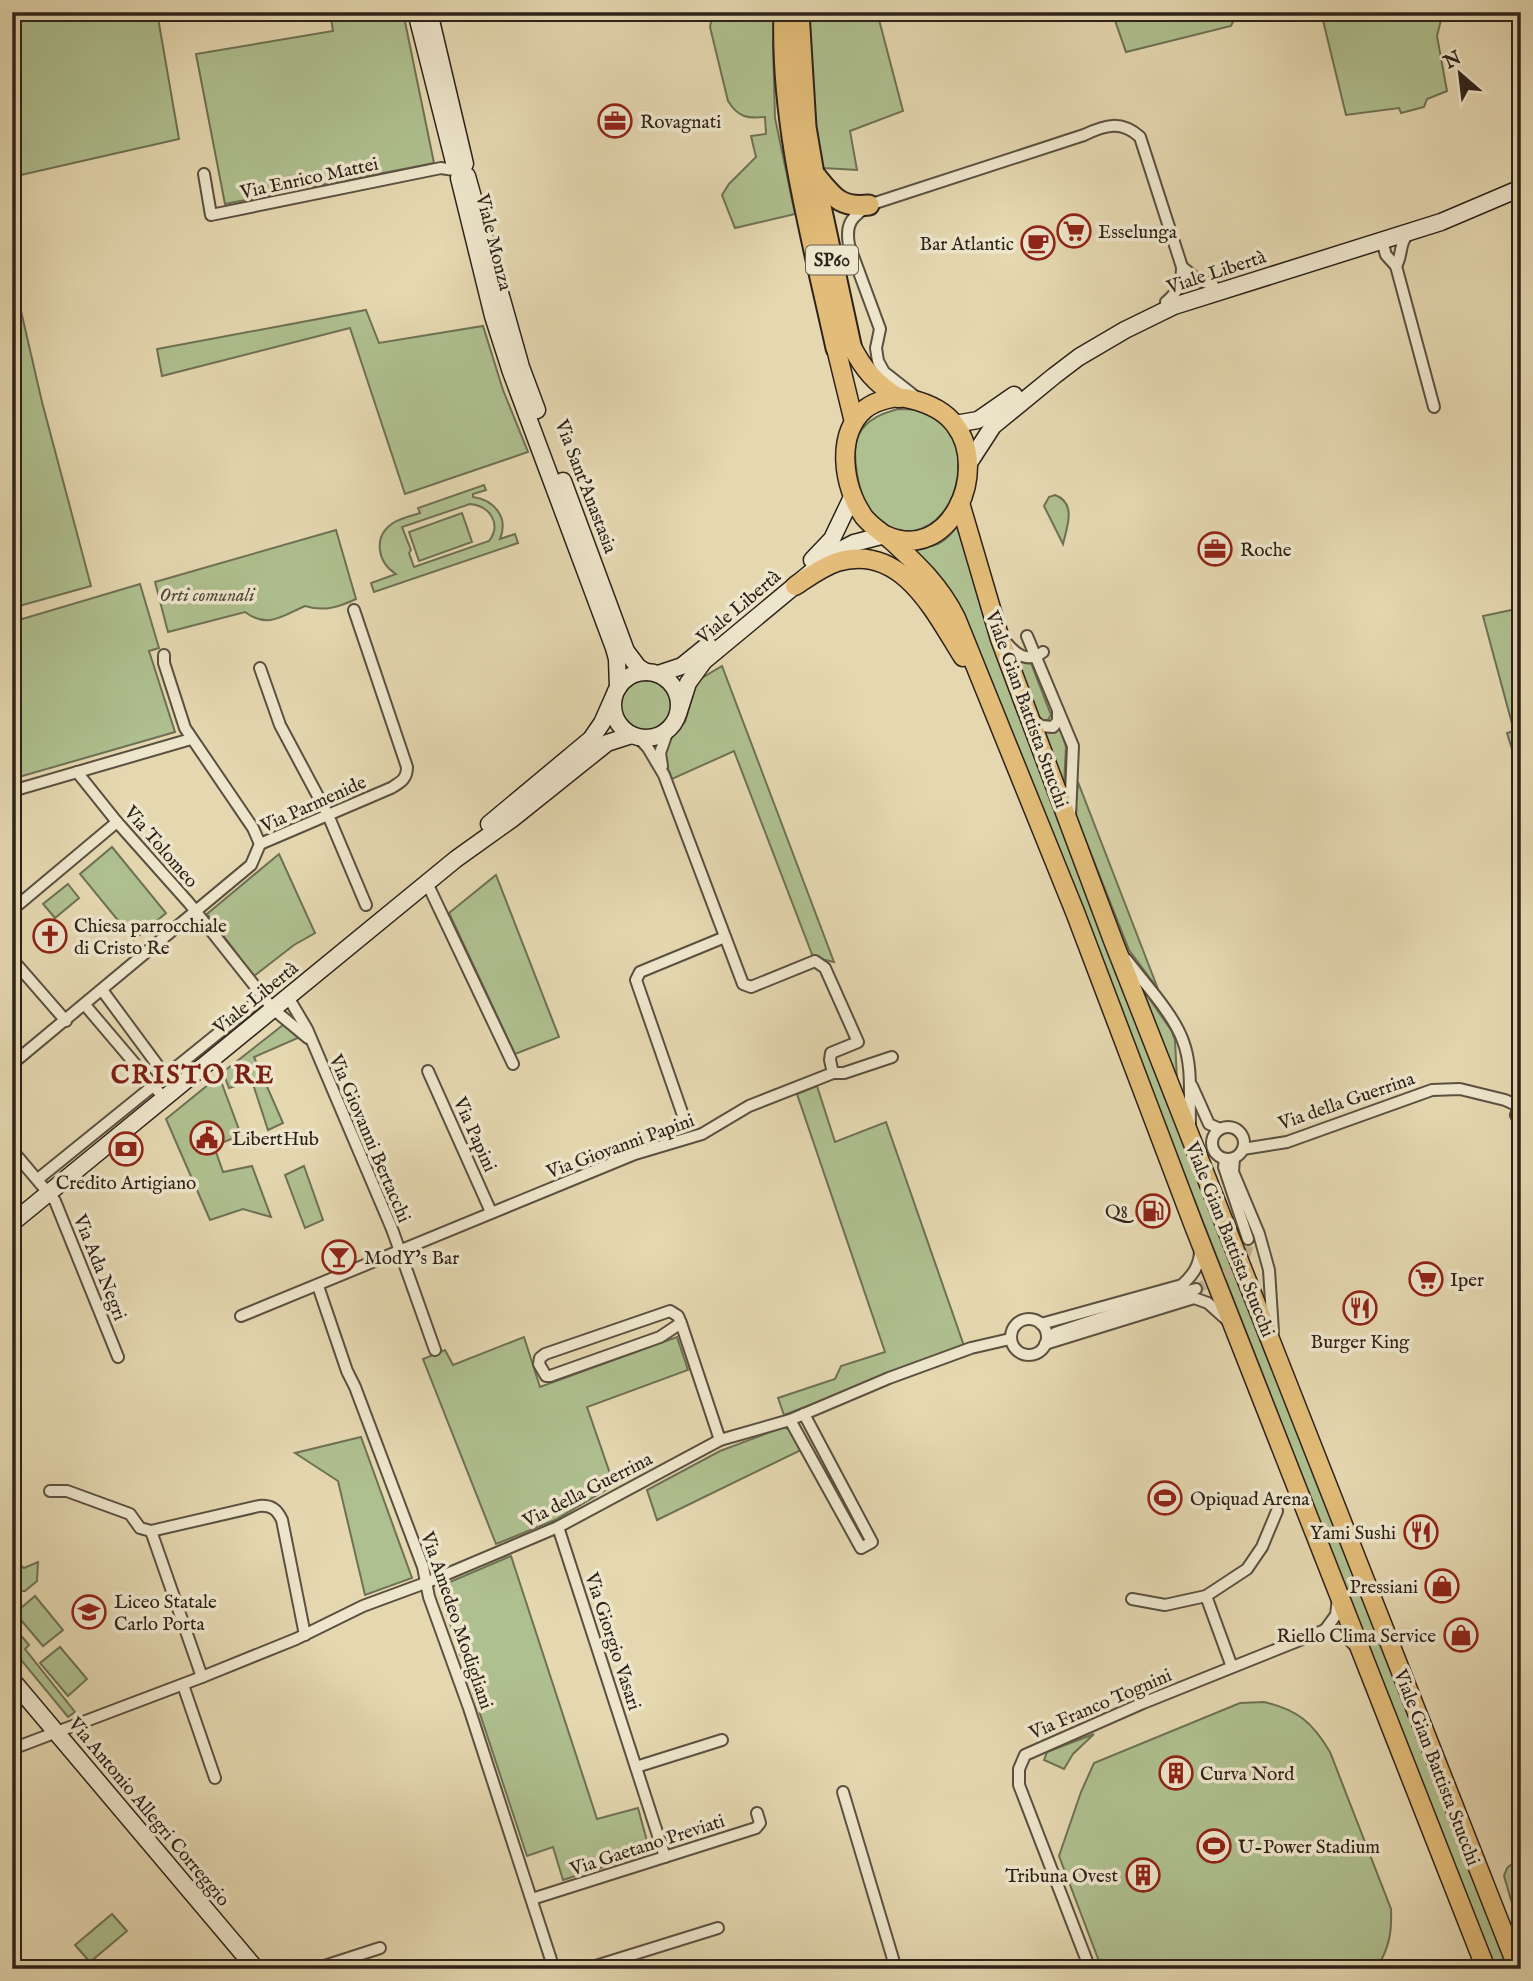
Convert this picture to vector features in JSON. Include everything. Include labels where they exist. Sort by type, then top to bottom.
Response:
[{"type":"highway","name":"Viale Gian Battista Stucchi","points":[[784,12],[784,71],[791,132],[844,347]]},
{"type":"highway","name":"Viale Gian Battista Stucchi","points":[[799,12],[806,127],[844,347]]},
{"type":"highway","points":[[814,174],[834,198],[852,207],[869,205]]},
{"type":"main road","name":"Viale Monza","points":[[416,12],[498,312]]},
{"type":"main road","name":"Viale Monza","points":[[429,12],[460,171]]},
{"type":"main road","name":"Viale Libertà","points":[[955,424],[970,422],[987,414],[1091,341],[1166,302],[1213,285],[1412,226],[1441,222],[1521,187]]},
{"type":"main road","name":"Viale Libertà","points":[[967,466],[986,434],[999,420],[1079,357],[1125,330],[1174,306],[1382,241],[1412,226]]},
{"type":"main road","name":"Via Sant'Anastasia","points":[[498,312],[522,367],[626,650],[638,667],[652,673]]},
{"type":"main road","name":"Via Sant'Anastasia","points":[[498,312],[511,372],[614,648],[617,659],[616,692]]},
{"type":"main road","name":"Viale Gian Battista Stucchi","points":[[844,347],[873,380],[899,398],[933,407],[955,424],[964,442],[967,466],[960,503],[947,524],[925,540],[905,542],[885,535]]},
{"type":"main road","name":"Viale Gian Battista Stucchi","points":[[844,347],[853,422],[846,444],[847,473],[853,495],[864,516],[922,568],[946,599],[990,699],[1486,1969]]},
{"type":"main road","points":[[853,422],[873,404],[899,398]]},
{"type":"main road","name":"Viale Libertà","points":[[652,673],[686,663],[816,556],[832,539],[853,495]]},
{"type":"main road","name":"Viale Gian Battista Stucchi","points":[[960,503],[1027,714],[1114,943],[1518,1966]]},
{"type":"main road","name":"Viale Libertà","points":[[678,714],[688,683],[704,662],[819,564],[843,547],[885,535]]},
{"type":"main road","points":[[795,586],[827,566],[847,560],[872,560],[898,571],[911,580],[933,610],[990,699]]},
{"type":"main road","points":[[652,673],[668,680],[676,689],[678,714],[668,730],[653,737],[635,736],[622,728],[616,719],[613,708],[616,692],[630,676],[652,673]]},
{"type":"main road","name":"Viale Libertà","points":[[456,859],[487,826],[591,739],[602,723],[616,692]]},
{"type":"main road","name":"Viale Libertà","points":[[12,1223],[268,1003],[288,997],[456,859],[512,819],[607,743],[635,736]]},
{"type":"main road","name":"Via Antonio Allegri Correggio","points":[[12,1680],[52,1734],[243,1969]]},
{"type":"main road","name":"Via Antonio Allegri Correggio","points":[[12,1693],[52,1734],[256,1969]]},
{"type":"street","points":[[921,402],[884,372],[878,361],[876,348],[880,330],[849,245],[847,232],[849,223],[869,205],[1108,125],[1124,126],[1140,138],[1182,267],[1178,290],[1166,302]]},
{"type":"street","name":"Via Enrico Mattei","points":[[204,174],[211,215],[441,168],[460,171]]},
{"type":"street","points":[[1396,266],[1402,241],[1412,226]]},
{"type":"street","points":[[1382,241],[1386,255],[1396,266],[1434,407]]},
{"type":"street","points":[[1182,267],[1198,280],[1213,285]]},
{"type":"street","name":"Via Parmenide","points":[[12,1064],[251,866],[260,844],[402,782],[407,774],[407,766],[354,610]]},
{"type":"street","points":[[998,629],[1018,655],[1028,658],[1039,654]]},
{"type":"street","points":[[1027,636],[1039,654],[1048,687],[1073,746],[1070,825]]},
{"type":"street","points":[[164,655],[164,663],[191,739],[253,828],[260,844]]},
{"type":"street","points":[[260,668],[280,725],[328,815],[366,905]]},
{"type":"street","points":[[1048,687],[1051,673]]},
{"type":"street","points":[[1027,714],[1034,722],[1048,728],[1058,721],[1058,711]]},
{"type":"street","points":[[664,775],[660,753],[668,730]]},
{"type":"street","points":[[635,736],[648,748],[664,775],[743,984],[751,987],[815,961],[821,964],[858,1042],[831,1053],[834,1073]]},
{"type":"street","points":[[12,791],[191,739]]},
{"type":"street","name":"Via Tolomeo","points":[[77,772],[268,1003]]},
{"type":"street","points":[[12,910],[117,822]]},
{"type":"street","points":[[427,883],[513,1064]]},
{"type":"street","points":[[686,1124],[636,981],[640,972],[652,965],[725,937]]},
{"type":"street","points":[[1114,943],[1178,1028],[1185,1044],[1190,1083],[1190,1137]]},
{"type":"street","points":[[12,959],[66,1021]]},
{"type":"street","points":[[102,990],[168,1088]]},
{"type":"street","name":"Via Giovanni Bertacchi","points":[[288,997],[302,1020],[392,1229],[435,1350]]},
{"type":"street","name":"Via Giovanni Bertacchi","points":[[268,1003],[310,1040]]},
{"type":"street","points":[[85,1004],[154,1086],[168,1088]]},
{"type":"street","name":"Via Giovanni Papini","points":[[398,1251],[635,1154],[702,1134],[748,1106],[834,1073],[844,1073],[892,1057]]},
{"type":"street","name":"Via Papini","points":[[428,1071],[491,1212]]},
{"type":"street","points":[[1190,1083],[1209,1124],[1220,1129]]},
{"type":"street","name":"Viale Libertà","points":[[38,1180],[154,1086],[168,1088]]},
{"type":"street","name":"Via della Guerrina","points":[[1243,1149],[1287,1142],[1432,1090],[1460,1089],[1519,1104],[1516,1115],[1521,1124]]},
{"type":"street","points":[[1229,1158],[1215,1153],[1212,1143],[1215,1133],[1230,1127],[1241,1134],[1243,1149],[1229,1158],[1224,1167],[1248,1239]]},
{"type":"street","name":"Via della Guerrina","points":[[1241,1134],[1266,1144]]},
{"type":"street","name":"Via Ada Negri","points":[[12,1150],[49,1192],[59,1209],[118,1357]]},
{"type":"street","points":[[1229,1158],[1259,1234],[1269,1270],[1275,1349]]},
{"type":"street","points":[[1196,1289],[1046,1340],[1038,1352],[1027,1355],[1016,1350],[1010,1339],[1013,1327],[1023,1319],[1041,1324],[1182,1285],[1192,1277],[1197,1266],[1200,1255],[1199,1237]]},
{"type":"street","name":"Via Giovanni Bertacchi","points":[[241,1316],[398,1251]]},
{"type":"street","name":"Via Amedeo Modigliani","points":[[318,1286],[347,1371],[428,1582],[429,1597],[469,1708],[554,1969]]},
{"type":"street","points":[[1046,1340],[1194,1298],[1203,1299],[1218,1310],[1236,1331]]},
{"type":"street","points":[[681,1323],[660,1337],[550,1376],[546,1376],[539,1364],[540,1358],[545,1354],[670,1311],[678,1316],[681,1323],[720,1440]]},
{"type":"street","points":[[1041,1324],[1046,1340]]},
{"type":"street","name":"Via della Guerrina","points":[[12,1749],[183,1685],[305,1634],[363,1606],[428,1582],[558,1527],[720,1440],[790,1420],[889,1378],[971,1348],[1010,1339]]},
{"type":"street","points":[[790,1420],[861,1548],[872,1542],[804,1414]]},
{"type":"street","points":[[50,1491],[67,1491],[130,1514],[141,1528],[151,1531],[259,1506],[272,1507],[282,1520],[305,1634]]},
{"type":"street","points":[[1132,1599],[1165,1605],[1206,1596],[1247,1569],[1262,1547],[1277,1511]]},
{"type":"street","name":"Via Giorgio Vasari","points":[[558,1527],[665,1857]]},
{"type":"street","points":[[151,1531],[202,1677]]},
{"type":"street","points":[[1338,1592],[1336,1615],[1325,1630],[1342,1632],[1360,1649]]},
{"type":"street","points":[[1206,1596],[1232,1667]]},
{"type":"street","name":"Via Franco Tognini","points":[[1090,1969],[1019,1785],[1017,1776],[1022,1760],[1033,1749],[1325,1630]]},
{"type":"street","points":[[183,1685],[215,1778]]},
{"type":"street","points":[[636,1767],[722,1740]]},
{"type":"street","points":[[843,1792],[896,1969]]},
{"type":"street","name":"Via Gaetano Previati","points":[[532,1899],[756,1828],[760,1823],[757,1813]]},
{"type":"street","points":[[586,1969],[718,1928]]},
{"type":"street","points":[[315,1969],[380,1948]]},
{"type":"green space","points":[[12,12],[157,12],[179,139],[12,177]]},
{"type":"green space","points":[[330,12],[403,12],[434,163],[225,204],[196,54],[333,31]]},
{"type":"green space","points":[[713,12],[775,12],[775,118],[795,214],[735,228],[722,195],[729,184],[756,157],[751,136],[766,134],[765,117],[744,116],[735,111],[728,101],[710,27]]},
{"type":"green space","points":[[807,12],[877,12],[903,111],[850,131],[857,170],[823,168],[814,141]]},
{"type":"green space","points":[[1112,12],[1238,12],[1231,26],[1126,52]]},
{"type":"green space","points":[[1321,12],[1443,12],[1437,36],[1447,91],[1427,99],[1424,107],[1401,113],[1399,108],[1346,115]]},
{"type":"green space","points":[[12,272],[42,402],[91,586],[12,608]]},
{"type":"green space","points":[[366,310],[379,343],[483,326],[503,390],[528,452],[405,494],[350,328],[162,376],[157,349]]},
{"type":"green space","points":[[898,409],[926,412],[945,425],[954,441],[958,459],[952,497],[943,513],[929,525],[912,531],[883,524],[870,512],[862,496],[857,474],[856,442],[862,429],[876,417]]},
{"type":"green space","points":[[484,485],[486,490],[473,494],[473,497],[487,502],[498,511],[503,524],[500,539],[515,534],[518,543],[374,592],[371,583],[396,574],[382,557],[382,535],[393,523],[420,513],[418,508]],"holes":[[[470,504],[488,512],[494,522],[493,535],[489,541],[414,567],[402,527]]]},
{"type":"green space","points":[[1055,495],[1066,504],[1069,516],[1063,544],[1044,506],[1049,497]]},
{"type":"green space","points":[[462,513],[472,542],[419,561],[409,532]]},
{"type":"green space","points":[[959,524],[983,614],[1001,668],[1268,1358],[1512,1969],[1492,1969],[1258,1362],[987,672],[911,548],[939,544]]},
{"type":"green space","name":"Orti comunali","points":[[336,530],[356,599],[331,608],[305,606],[282,617],[268,620],[261,620],[245,612],[168,632],[155,582]]},
{"type":"green space","points":[[140,584],[159,648],[149,651],[175,732],[12,779],[12,622]]},
{"type":"green space","points":[[1521,608],[1521,778],[1507,733],[1514,731],[1483,616]]},
{"type":"green space","points":[[1017,660],[1031,663],[1051,715],[1048,720],[1039,717]]},
{"type":"green space","points":[[722,666],[834,962],[813,957],[734,751],[672,779],[666,764],[664,750],[671,737],[685,722],[697,681]]},
{"type":"green space","points":[[646,678],[665,686],[673,705],[665,724],[646,732],[627,724],[619,705],[627,686]]},
{"type":"green space","points":[[1060,727],[1066,747],[1064,785],[1045,732],[1052,732]]},
{"type":"green space","points":[[1078,782],[1158,989],[1129,950],[1075,813]]},
{"type":"green space","points":[[112,847],[166,913],[134,940],[80,874]]},
{"type":"green space","points":[[279,854],[315,933],[294,945],[254,976],[207,914]]},
{"type":"green space","points":[[496,875],[559,1037],[515,1054],[449,913]]},
{"type":"green space","points":[[68,884],[79,898],[55,918],[43,904]]},
{"type":"green space","points":[[1142,988],[1175,1040],[1177,1080]]},
{"type":"green space","points":[[283,1025],[300,1037],[254,1057],[283,1123],[268,1130],[252,1081],[229,1088],[223,1072]]},
{"type":"green space","points":[[219,1076],[241,1135],[214,1146],[223,1172],[252,1166],[271,1217],[243,1209],[210,1220],[166,1119]]},
{"type":"green space","points":[[817,1086],[835,1142],[886,1122],[964,1346],[784,1415],[778,1398],[835,1379],[841,1366],[885,1352],[797,1094]]},
{"type":"green space","points":[[304,1166],[323,1220],[305,1228],[285,1175]]},
{"type":"green space","points":[[524,1337],[540,1387],[677,1337],[688,1370],[587,1407],[614,1485],[555,1520],[496,1544],[423,1359],[445,1350],[453,1365]]},
{"type":"green space","points":[[784,1427],[790,1430],[801,1450],[657,1520],[647,1490],[720,1451]]},
{"type":"green space","points":[[361,1437],[412,1578],[365,1595],[338,1481],[295,1453]]},
{"type":"green space","points":[[511,1556],[597,1819],[638,1808],[650,1852],[563,1880],[553,1847],[527,1856],[438,1587]]},
{"type":"green space","points":[[38,1562],[37,1581],[25,1591],[12,1591],[13,1567],[19,1564],[24,1568]]},
{"type":"green space","points":[[35,1596],[63,1630],[43,1646],[15,1613]]},
{"type":"green space","points":[[12,1625],[29,1645],[25,1649],[75,1712],[68,1717],[12,1649]]},
{"type":"green space","points":[[60,1647],[87,1679],[68,1696],[40,1663]]},
{"type":"green space","name":"U-Power Stadium","points":[[1264,1702],[1286,1709],[1303,1719],[1330,1752],[1391,1909],[1389,1940],[1376,1969],[1102,1969],[1059,1856],[1094,1763],[1240,1703]]},
{"type":"green space","points":[[1094,1734],[1073,1754],[1064,1769],[1044,1760],[1047,1752]]},
{"type":"green space","points":[[1521,1856],[1521,1934],[1504,1876],[1507,1868]]},
{"type":"green space","points":[[112,1914],[127,1931],[90,1962],[75,1945]]},
{"type":"tunnel","points":[[1196,1289],[1239,1264],[1248,1248],[1248,1239]]},
{"type":"place","name":"Rovagnati","points":[[615,121]]},
{"type":"place","name":"Esselunga","points":[[1074,231]]},
{"type":"place","name":"Bar Atlantic","points":[[1038,243]]},
{"type":"place","name":"Roche","points":[[1215,549]]},
{"type":"place","name":"Chiesa parrocchiale di Cristo Re","points":[[50,936]]},
{"type":"place","name":"LibertHub","points":[[207,1138]]},
{"type":"place","name":"Credito Artigiano","points":[[126,1149]]},
{"type":"place","name":"Q8","points":[[1153,1211]]},
{"type":"place","name":"ModY's Bar","points":[[339,1257]]},
{"type":"place","name":"Iper","points":[[1426,1279]]},
{"type":"place","name":"Burger King","points":[[1360,1308]]},
{"type":"place","name":"Opiquad Arena","points":[[1165,1498]]},
{"type":"place","name":"Yami Sushi","points":[[1421,1532]]},
{"type":"place","name":"Pressiani","points":[[1442,1586]]},
{"type":"place","name":"Liceo Statale Carlo Porta","points":[[89,1612]]},
{"type":"place","name":"Riello Clima Service","points":[[1461,1635]]},
{"type":"place","name":"Curva Nord","points":[[1176,1773]]},
{"type":"place","name":"U-Power Stadium","points":[[1214,1846]]},
{"type":"place","name":"Tribuna Ovest","points":[[1143,1875]]},
{"type":"district","name":"CRISTO RE","points":[[193,1074]]}]
